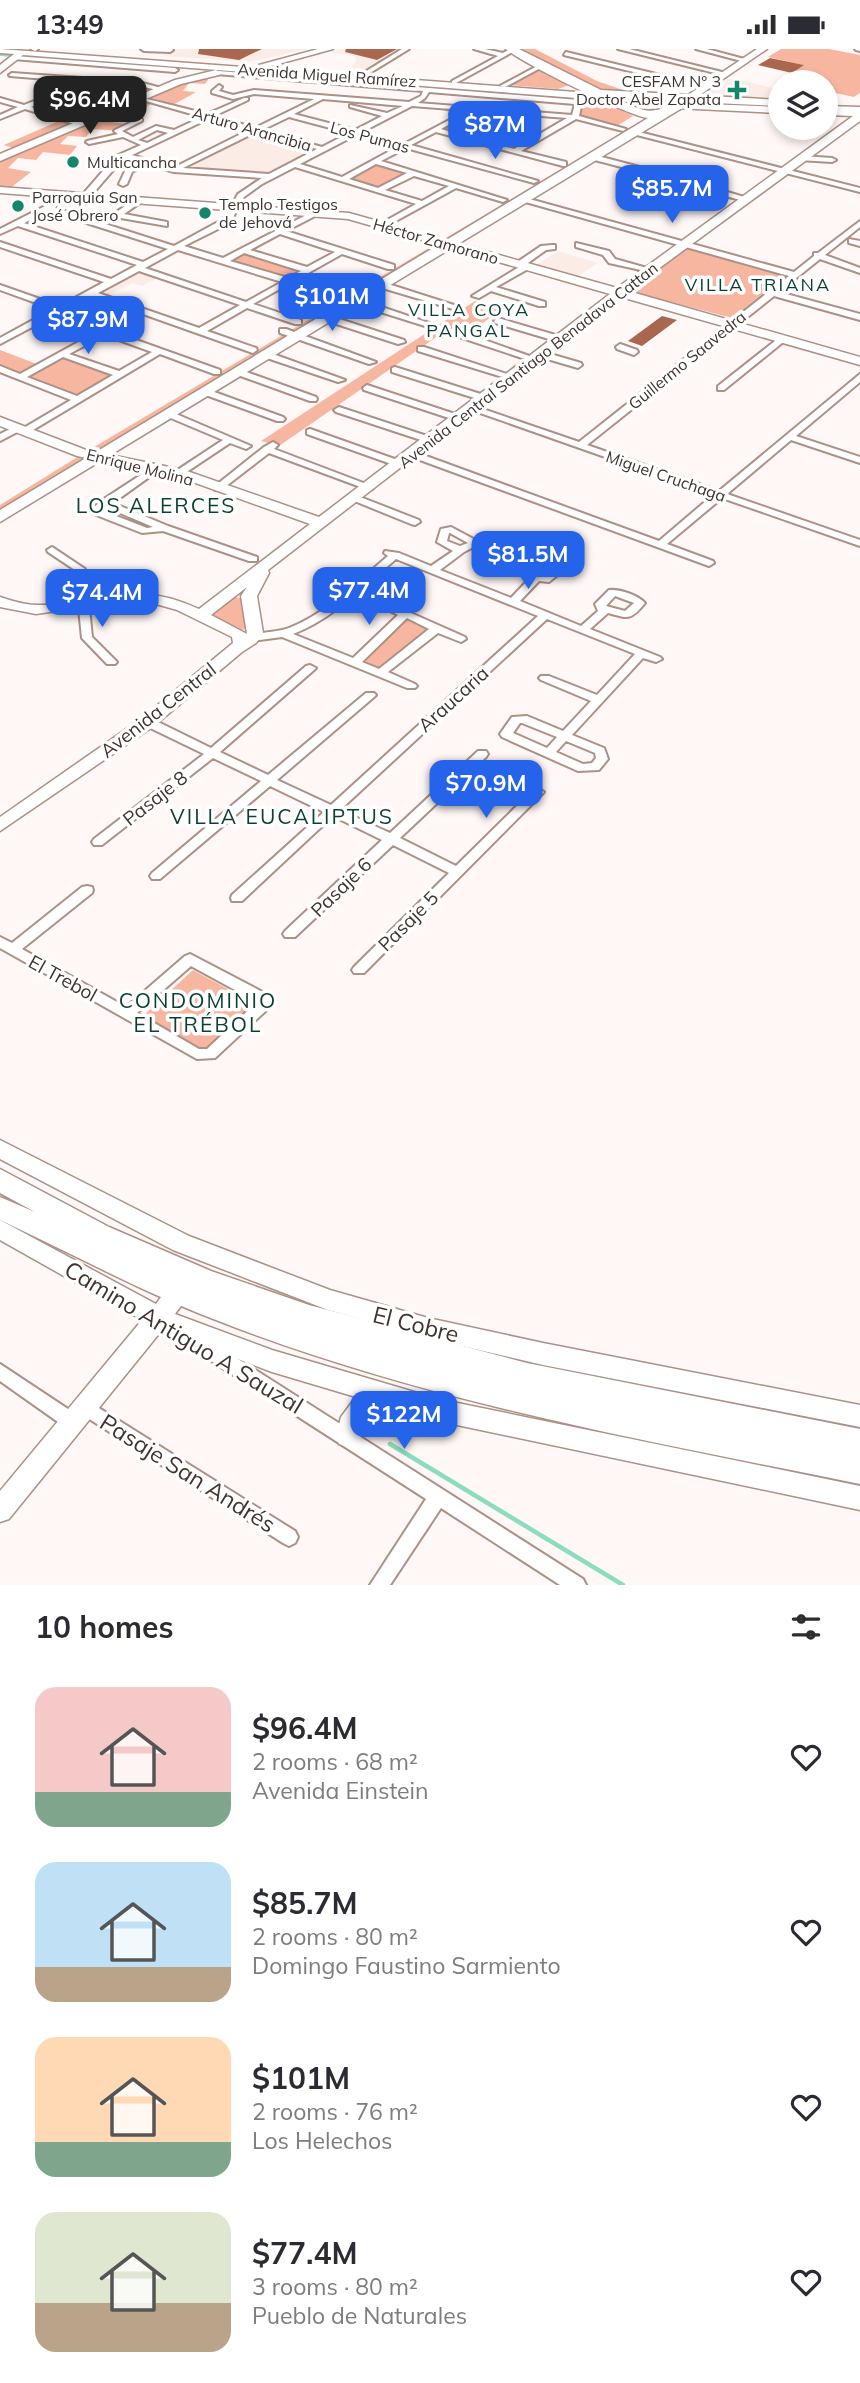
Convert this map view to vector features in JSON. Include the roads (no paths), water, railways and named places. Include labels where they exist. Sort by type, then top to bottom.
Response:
[{"type":"main road","points":[[511,51],[554,58],[609,83],[680,102]]},
{"type":"main road","points":[[554,58],[572,85],[562,90]]},
{"type":"main road","points":[[568,78],[645,115],[662,116]]},
{"type":"main road","name":"Avenida Miguel Ramírez","points":[[599,95],[768,106]]},
{"type":"main road","points":[[0,517],[238,372],[260,352],[391,267],[525,199],[594,157],[629,131],[645,115],[680,102]]},
{"type":"main road","points":[[293,330],[327,318],[382,285],[534,181],[662,116],[680,102]]},
{"type":"main road","points":[[838,110],[860,111]]},
{"type":"main road","points":[[0,504],[217,372],[260,352]]},
{"type":"main road","points":[[0,1180],[46,1209],[187,1283],[223,1311],[295,1337],[401,1370],[587,1415],[860,1469]]},
{"type":"main road","points":[[0,1208],[187,1283],[241,1295],[412,1349],[485,1367],[860,1443]]},
{"type":"street","name":"Avenida Miguel Ramírez","points":[[21,53],[34,49],[230,68],[244,67]]},
{"type":"street","points":[[144,49],[171,50]]},
{"type":"street","points":[[12,75],[91,81],[170,81],[218,73],[313,49]]},
{"type":"street","points":[[244,67],[257,67],[329,49]]},
{"type":"street","points":[[363,75],[406,49]]},
{"type":"street","points":[[477,49],[511,51]]},
{"type":"street","points":[[503,86],[576,49]]},
{"type":"street","points":[[621,49],[723,74]]},
{"type":"street","points":[[699,49],[745,60]]},
{"type":"street","points":[[680,102],[763,49]]},
{"type":"street","name":"Avenida Miguel Ramírez","points":[[0,50],[170,81]]},
{"type":"street","points":[[170,81],[158,61],[171,50]]},
{"type":"street","points":[[454,82],[511,51]]},
{"type":"street","points":[[0,71],[21,53]]},
{"type":"street","name":"Avenida Miguel Ramírez","points":[[21,53],[244,67],[599,95]]},
{"type":"street","points":[[295,58],[285,65],[298,70]]},
{"type":"street","points":[[554,58],[699,86]]},
{"type":"street","name":"Avenida Miguel Ramírez","points":[[257,67],[599,95]]},
{"type":"street","points":[[0,158],[141,98],[170,81],[230,68]]},
{"type":"street","points":[[0,71],[71,89]]},
{"type":"street","name":"Avenida Miguel Ramírez","points":[[218,73],[578,100],[575,117]]},
{"type":"street","points":[[680,102],[699,86],[723,74]]},
{"type":"street","points":[[86,196],[114,161],[264,93],[277,78]]},
{"type":"street","points":[[0,117],[91,81]]},
{"type":"street","points":[[219,87],[214,92],[229,96],[264,93],[575,117],[787,169],[860,190]]},
{"type":"street","points":[[3,337],[221,224],[247,190],[411,104],[423,97],[428,89]]},
{"type":"street","points":[[264,93],[307,105]]},
{"type":"street","points":[[174,170],[322,97],[388,115]]},
{"type":"street","name":"Arturo Arancibia","points":[[141,98],[323,149]]},
{"type":"street","points":[[0,100],[81,124]]},
{"type":"street","points":[[422,105],[492,125]]},
{"type":"street","name":"Avenida Central Santiago Benadava Cattan","points":[[198,617],[231,592],[260,563],[322,523],[618,293],[802,158],[860,111]]},
{"type":"street","points":[[467,139],[516,112]]},
{"type":"street","name":"Los Pumas","points":[[287,114],[534,181]]},
{"type":"street","points":[[343,179],[461,117]]},
{"type":"street","points":[[515,151],[575,117]]},
{"type":"street","points":[[140,120],[118,129],[123,135],[147,145]]},
{"type":"street","points":[[132,139],[156,128],[175,132]]},
{"type":"street","points":[[435,130],[563,164]]},
{"type":"street","points":[[89,142],[123,135]]},
{"type":"street","points":[[125,155],[174,170],[270,176]]},
{"type":"street","points":[[594,157],[648,172]]},
{"type":"street","points":[[802,158],[832,160]]},
{"type":"street","points":[[123,184],[129,171],[144,162]]},
{"type":"street","points":[[376,162],[503,200]]},
{"type":"street","points":[[294,164],[422,204]]},
{"type":"street","points":[[379,190],[413,173]]},
{"type":"street","points":[[680,181],[747,199]]},
{"type":"street","points":[[383,226],[454,185]]},
{"type":"street","name":"Héctor Zamorano","points":[[0,190],[349,216],[860,361]]},
{"type":"street","points":[[0,232],[48,208],[62,195]]},
{"type":"street","points":[[525,199],[792,274]]},
{"type":"street","points":[[118,215],[140,200]]},
{"type":"street","points":[[48,208],[288,281]]},
{"type":"street","points":[[222,261],[314,213]]},
{"type":"street","points":[[82,215],[118,215],[164,224]]},
{"type":"street","points":[[18,223],[247,305],[293,330],[372,362]]},
{"type":"street","name":"Guillermo Saavedra","points":[[580,446],[792,274],[860,223]]},
{"type":"street","points":[[133,235],[145,229]]},
{"type":"street","points":[[278,231],[391,267]]},
{"type":"street","points":[[0,244],[111,282]]},
{"type":"street","points":[[579,245],[606,253],[612,261],[650,270]]},
{"type":"street","points":[[476,296],[544,248],[552,247]]},
{"type":"street","points":[[242,250],[308,270]]},
{"type":"street","points":[[200,331],[340,252]]},
{"type":"street","points":[[817,255],[858,267]]},
{"type":"street","points":[[382,285],[456,307]]},
{"type":"street","points":[[0,287],[60,309]]},
{"type":"street","points":[[490,288],[542,304]]},
{"type":"street","points":[[770,292],[860,317]]},
{"type":"street","points":[[91,293],[341,380]]},
{"type":"street","points":[[355,301],[428,324]]},
{"type":"street","points":[[20,377],[142,311]]},
{"type":"street","points":[[327,318],[401,342]]},
{"type":"street","points":[[498,321],[559,339]]},
{"type":"street","points":[[103,331],[217,372]]},
{"type":"street","points":[[450,331],[537,357],[578,365]]},
{"type":"street","points":[[721,387],[783,339]]},
{"type":"street","points":[[620,347],[634,352]]},
{"type":"street","points":[[421,349],[512,377]]},
{"type":"street","points":[[0,438],[22,429],[159,351]]},
{"type":"street","points":[[62,354],[119,375]]},
{"type":"street","points":[[0,369],[76,399]]},
{"type":"street","points":[[395,370],[484,398]]},
{"type":"street","points":[[238,372],[313,399]]},
{"type":"street","points":[[660,545],[860,377]]},
{"type":"street","points":[[367,388],[458,418]]},
{"type":"street","points":[[206,392],[281,419]]},
{"type":"street","name":"Miguel Cruchaga","points":[[471,408],[860,543]]},
{"type":"street","points":[[339,410],[430,440]]},
{"type":"street","points":[[169,414],[246,446]]},
{"type":"street","name":"Enrique Molina","points":[[0,421],[82,453],[178,473],[322,523]]},
{"type":"street","points":[[310,432],[400,464]]},
{"type":"street","points":[[791,437],[860,460]]},
{"type":"street","points":[[178,473],[230,439]]},
{"type":"street","points":[[218,488],[270,447],[369,487]]},
{"type":"street","points":[[412,454],[709,563]]},
{"type":"street","points":[[156,468],[103,502],[94,511],[146,531],[164,528],[260,563],[249,596],[245,638]]},
{"type":"street","points":[[355,498],[415,522]]},
{"type":"street","points":[[52,550],[80,569],[87,638],[95,650],[111,662]]},
{"type":"street","points":[[433,570],[460,550]]},
{"type":"street","points":[[0,602],[26,611],[149,597],[245,638],[285,633],[317,618],[392,554],[656,659]]},
{"type":"street","points":[[513,601],[536,578]]},
{"type":"street","points":[[231,592],[249,596]]},
{"type":"street","points":[[386,605],[461,639]]},
{"type":"street","points":[[583,630],[605,610]]},
{"type":"street","points":[[356,663],[405,614]]},
{"type":"street","name":"Araucaria","points":[[237,898],[545,615]]},
{"type":"street","points":[[380,673],[437,628]]},
{"type":"street","points":[[285,633],[411,686]]},
{"type":"street","name":"Avenida Central","points":[[0,825],[148,722],[245,638]]},
{"type":"street","points":[[549,753],[641,654]]},
{"type":"street","name":"Pasaje 8","points":[[98,842],[212,753],[310,668]]},
{"type":"street","points":[[545,678],[600,700]]},
{"type":"street","points":[[156,876],[370,695]]},
{"type":"street","points":[[523,719],[600,751],[602,759],[589,769],[549,753],[506,734],[507,729],[516,720],[523,719]]},
{"type":"street","points":[[148,722],[457,871]]},
{"type":"street","name":"Pasaje 6","points":[[290,934],[482,754]]},
{"type":"street","name":"Pasaje 5","points":[[359,970],[538,792]]},
{"type":"street","points":[[13,949],[87,890]]},
{"type":"street","name":"El Trebol","points":[[0,942],[127,1014],[204,1055],[211,1054],[267,1001],[190,960],[127,1014]]},
{"type":"street","name":"El Cobre","points":[[0,1149],[181,1243],[275,1282],[349,1306],[543,1354],[860,1416]]},
{"type":"street","name":"Camino Antiguo A Sauzal","points":[[0,1229],[119,1293],[348,1436],[437,1497],[577,1585]]},
{"type":"street","points":[[0,1510],[187,1283]]},
{"type":"street","points":[[158,1318],[272,1361],[438,1411],[860,1498]]},
{"type":"street","name":"Pasaje San Andrés","points":[[0,1372],[289,1537]]},
{"type":"street","points":[[348,1436],[350,1425],[366,1403],[392,1397]]},
{"type":"street","points":[[379,1585],[437,1497]]},
{"type":"waterway","points":[[0,55],[15,56]]},
{"type":"waterway","points":[[75,61],[148,65]]},
{"type":"waterway","points":[[244,72],[297,76]]},
{"type":"waterway","points":[[390,1444],[623,1585]]},
{"type":"place","name":"CESFAM N° 3 Doctor Abel Zapata","points":[[737,90]]},
{"type":"place","name":"Multicancha","points":[[73,162]]},
{"type":"place","name":"Parroquia San José Obrero","points":[[18,206]]},
{"type":"place","name":"Templo Testigos de Jehová","points":[[205,213]]},
{"type":"district","name":"VILLA TRIANA","points":[[758,284]]},
{"type":"district","name":"VILLA COYA PANGAL","points":[[469,320]]},
{"type":"district","name":"LOS ALERCES","points":[[156,505]]},
{"type":"district","name":"VILLA EUCALIPTUS","points":[[282,816]]},
{"type":"district","name":"CONDOMINIO EL TRÉBOL","points":[[198,1012]]}]
